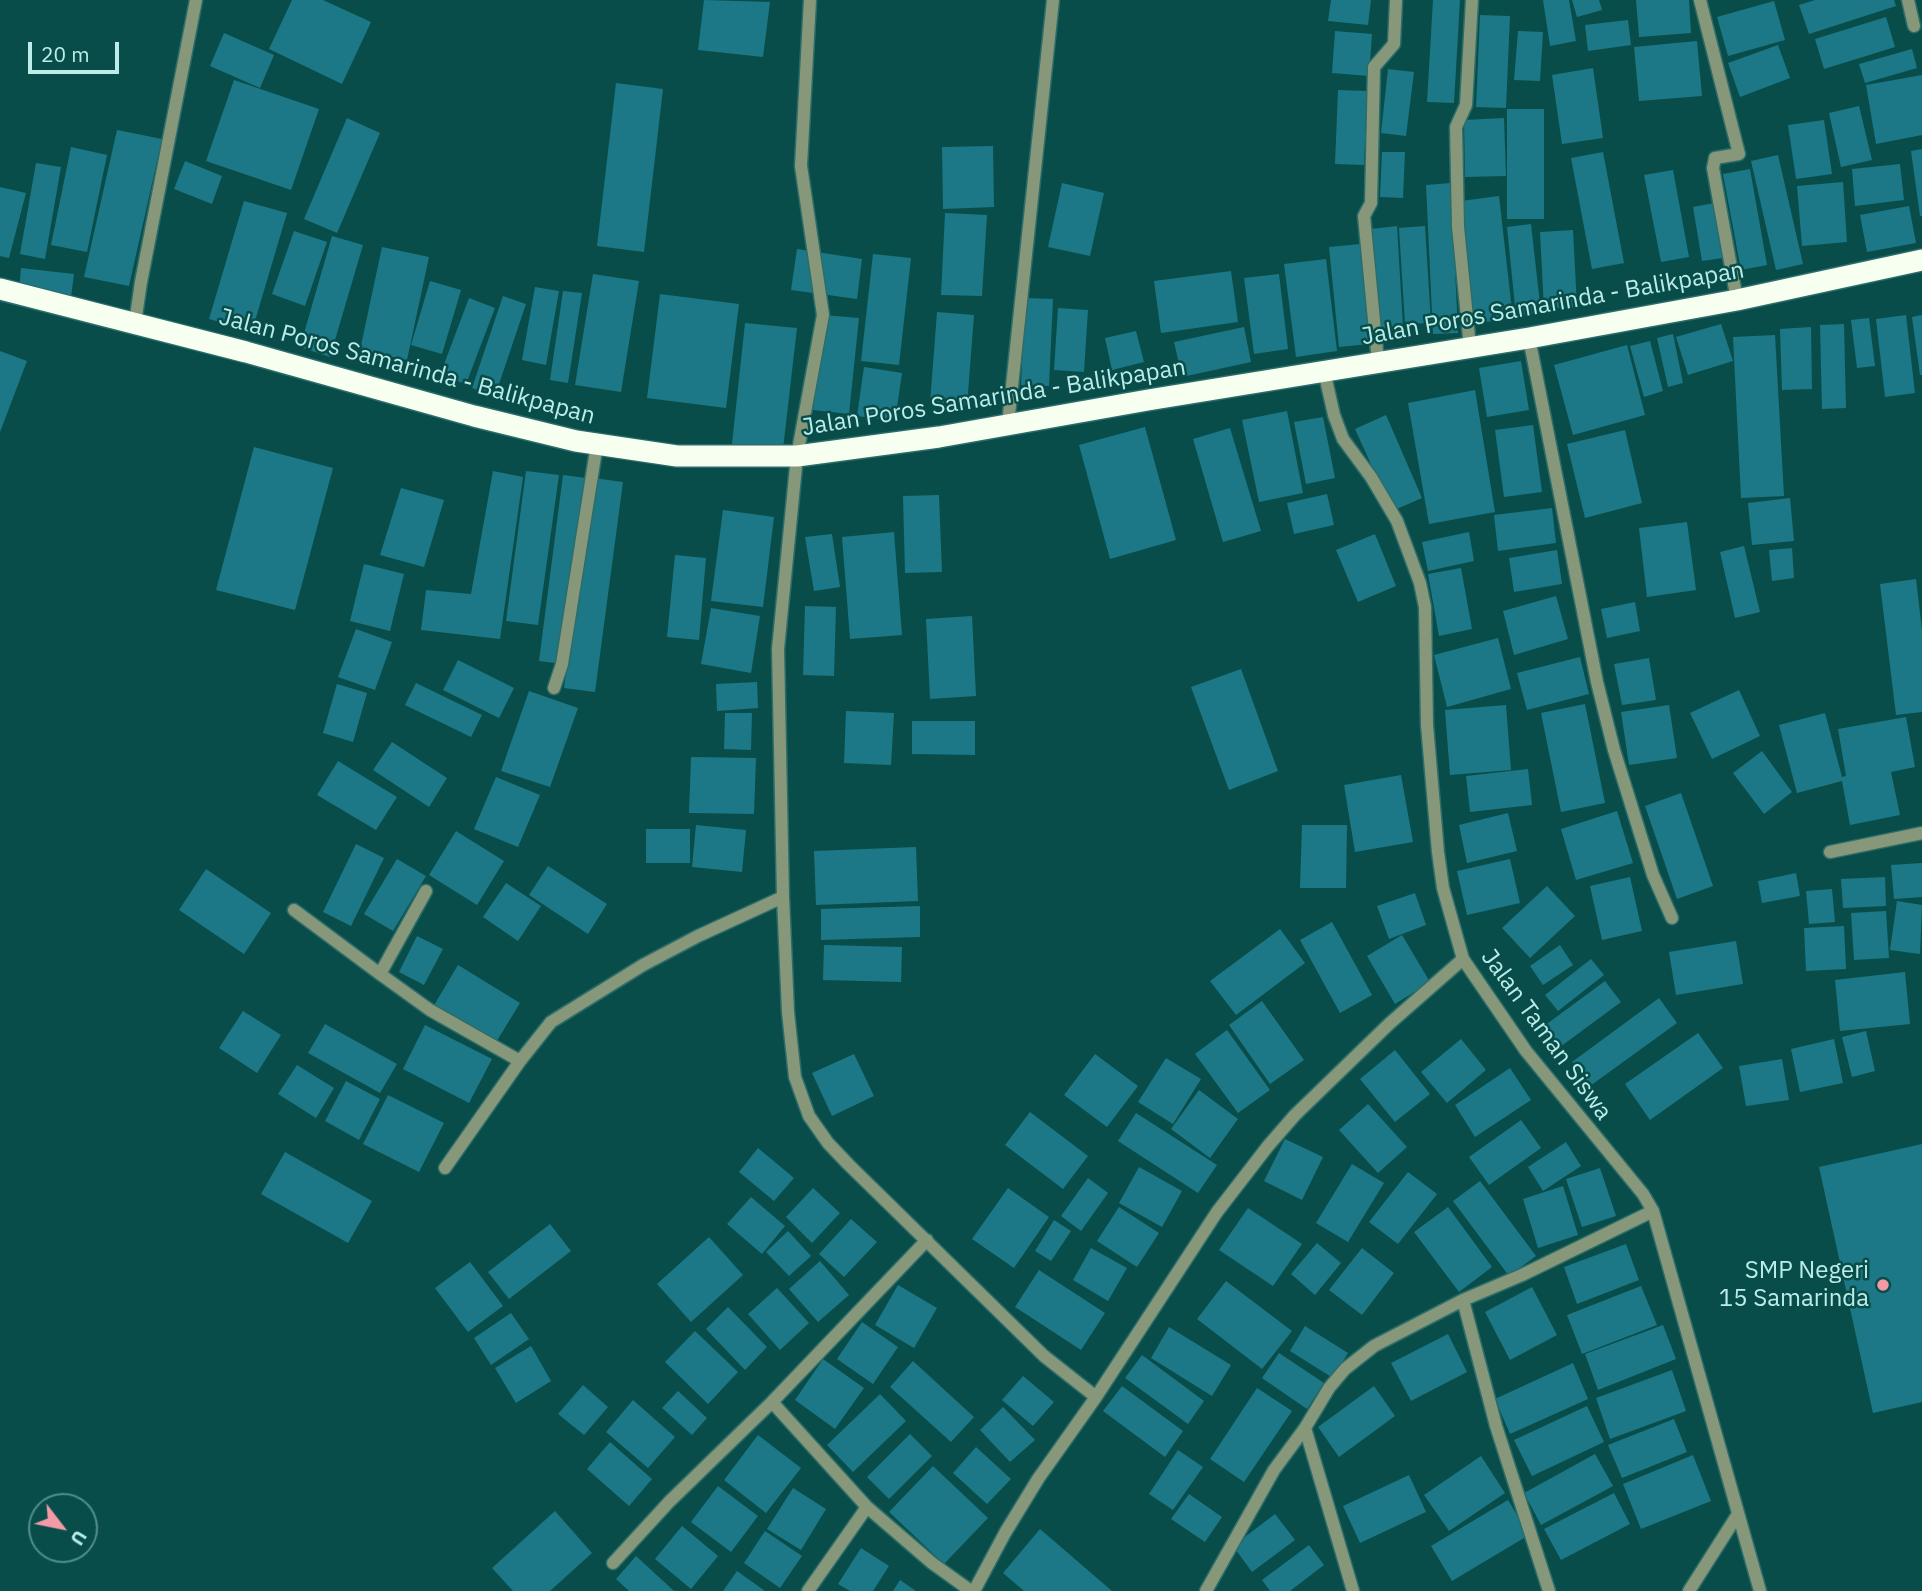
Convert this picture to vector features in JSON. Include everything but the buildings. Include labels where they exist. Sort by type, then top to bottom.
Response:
[{"type":"highway","name":"Jalan Poros Samarinda - Balikpapan","points":[[0,289],[474,416],[597,443],[677,456],[797,456],[939,437],[1529,338],[1737,300],[1922,260]]},
{"type":"street","points":[[135,323],[195,0]]},
{"type":"street","points":[[810,0],[801,166],[823,315],[797,456],[778,649],[783,897],[788,1013],[795,1077],[809,1116],[828,1143],[1044,1356],[1096,1397]]},
{"type":"street","points":[[1008,424],[1052,0]]},
{"type":"street","points":[[1378,362],[1364,216],[1371,204],[1374,67],[1394,44],[1396,0]]},
{"type":"street","points":[[1470,347],[1458,227],[1456,127],[1466,105],[1472,0]]},
{"type":"street","points":[[1700,0],[1739,153],[1715,158],[1713,168],[1737,300]]},
{"type":"street","points":[[1908,0],[1914,26]]},
{"type":"street","points":[[1529,338],[1597,682],[1614,750],[1653,875],[1672,918]]},
{"type":"street","name":"Jalan Taman Siswa","points":[[1324,372],[1334,415],[1343,439],[1371,477],[1397,521],[1420,583],[1425,607],[1427,725],[1438,852],[1443,888],[1463,959],[1525,1051],[1643,1194],[1653,1211],[1760,1591]]},
{"type":"street","points":[[554,688],[562,664],[597,443]]},
{"type":"street","points":[[1830,852],[1922,833]]},
{"type":"street","points":[[380,974],[426,891]]},
{"type":"street","points":[[445,1168],[520,1061],[551,1022],[643,965],[783,897]]},
{"type":"street","points":[[294,910],[430,1010],[520,1061]]},
{"type":"street","points":[[772,1402],[867,1507],[932,1563],[972,1591],[1025,1501],[1217,1212],[1268,1146],[1295,1115],[1389,1024],[1463,959]]},
{"type":"street","points":[[1206,1591],[1274,1470],[1305,1429],[1329,1388],[1345,1369],[1374,1346],[1463,1300],[1522,1275],[1653,1211]]},
{"type":"street","points":[[614,1563],[670,1502],[772,1402],[927,1240]]},
{"type":"street","points":[[1463,1300],[1496,1426],[1549,1591]]},
{"type":"street","points":[[1305,1429],[1353,1591]]},
{"type":"street","points":[[808,1591],[867,1507]]},
{"type":"street","points":[[1689,1591],[1738,1514]]},
{"type":"place","name":"SMP Negeri 15 Samarinda","points":[[1883,1285]]}]
